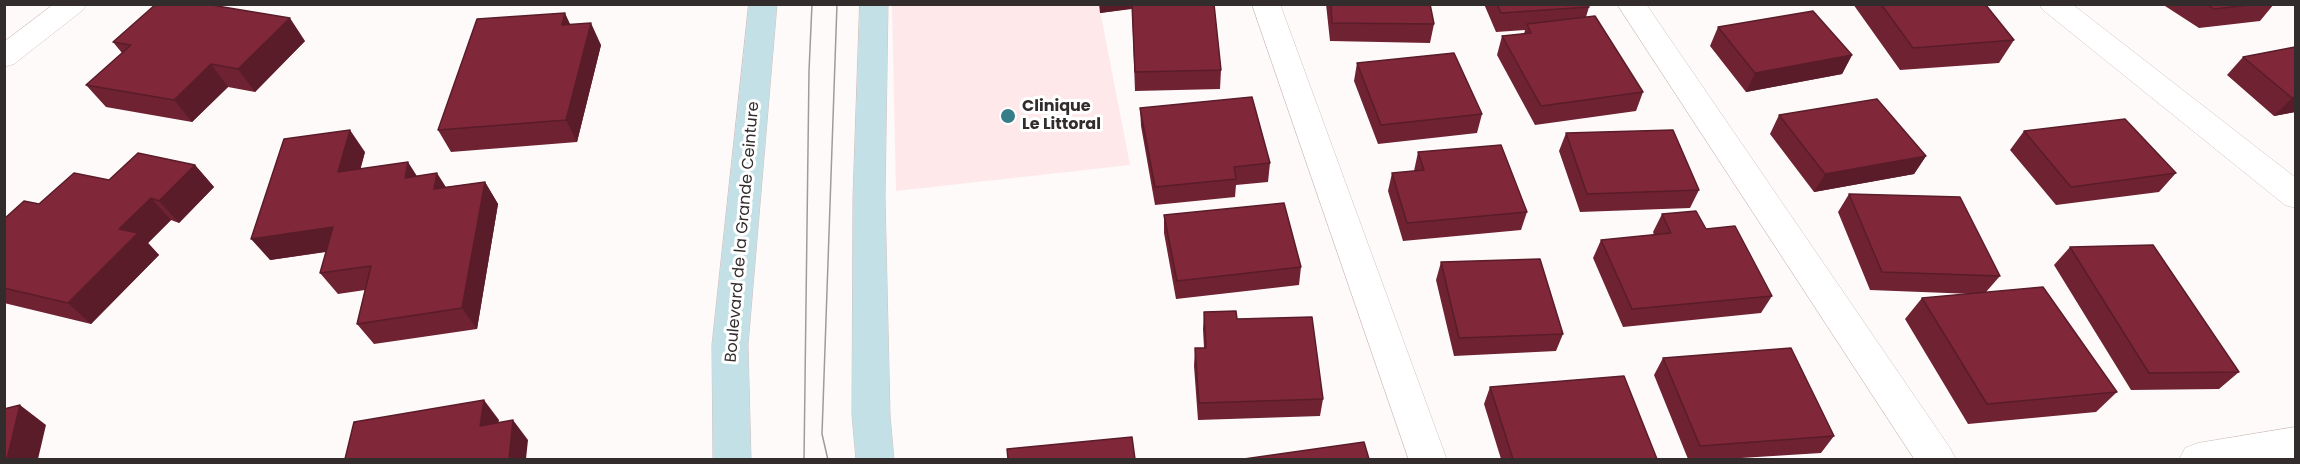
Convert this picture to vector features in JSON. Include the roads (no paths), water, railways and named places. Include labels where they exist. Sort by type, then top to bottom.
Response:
[{"type":"main road","name":"Boulevard de la Grande Ceinture","points":[[732,459],[730,345],[763,4]]},
{"type":"main road","points":[[874,4],[869,197],[871,415],[875,459]]},
{"type":"street","points":[[5,55],[73,4]]},
{"type":"street","points":[[1266,4],[1428,459]]},
{"type":"street","points":[[1631,4],[1937,459]]},
{"type":"street","points":[[2053,4],[2295,196]]},
{"type":"street","points":[[2198,459],[2295,443]]},
{"type":"tram line","points":[[804,460],[809,71],[812,4]]},
{"type":"tram line","points":[[828,460],[822,434],[837,4]]},
{"type":"place","name":"Clinique Le Littoral","points":[[1008,116]]}]
